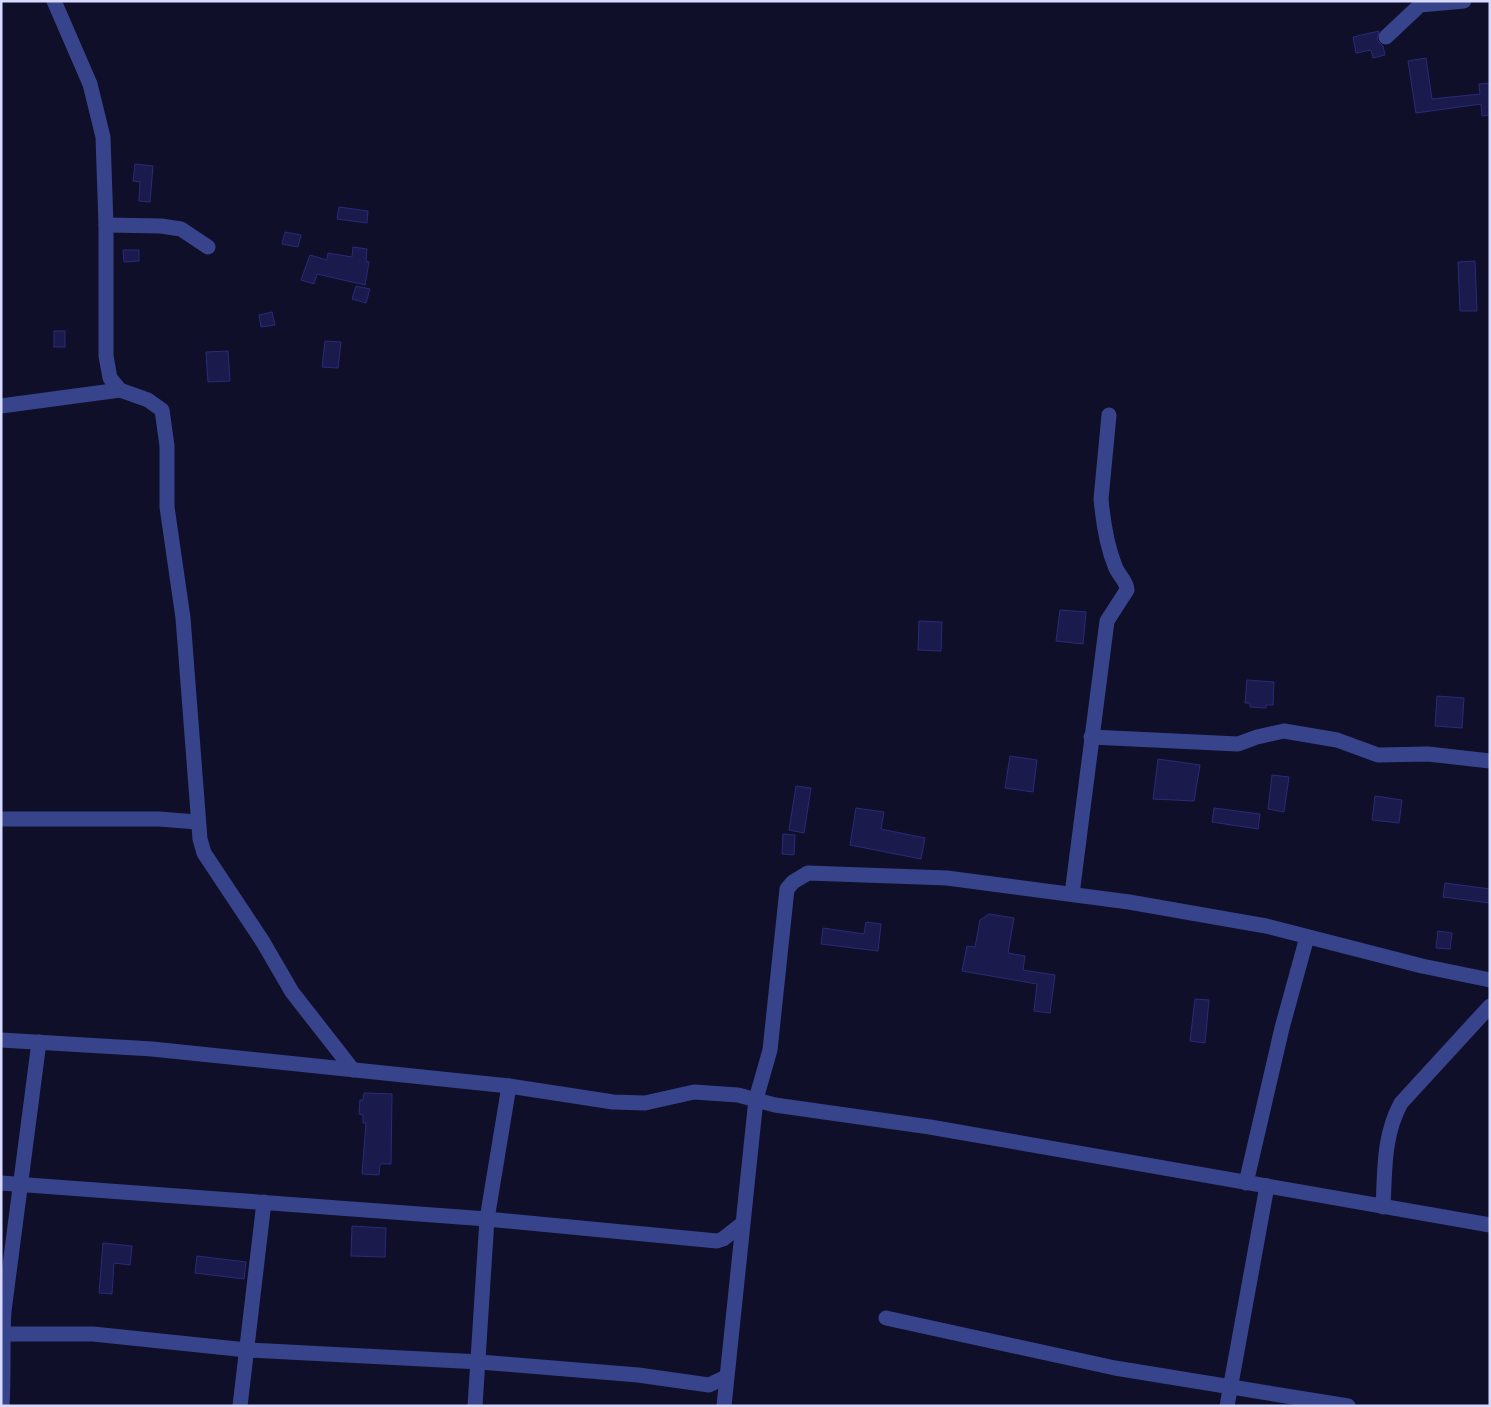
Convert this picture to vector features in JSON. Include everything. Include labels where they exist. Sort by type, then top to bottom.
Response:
[{"type":"street","points":[[54,1],[90,84],[103,137],[106,225],[106,356],[110,378],[120,390]]},
{"type":"street","points":[[1386,37],[1420,3],[1464,1]]},
{"type":"street","points":[[106,225],[161,226],[181,229],[208,247]]},
{"type":"street","points":[[1,406],[120,390],[148,400],[162,410],[167,446],[168,507],[183,618],[197,822],[204,853],[263,942],[292,992],[353,1070]]},
{"type":"street","points":[[1072,894],[1107,621],[1127,590],[1127,584],[1114,565],[1102,513],[1101,499],[1110,415]]},
{"type":"street","points":[[1091,737],[1238,744],[1257,737],[1293,732],[1337,740],[1378,755],[1428,754],[1490,761]]},
{"type":"street","points":[[1,819],[159,819],[197,822]]},
{"type":"street","points":[[724,1402],[756,1099],[770,1050],[787,889],[798,877],[808,873],[947,878],[1072,894],[1266,926],[1490,980]]},
{"type":"street","points":[[1246,1183],[1282,1028],[1307,937]]},
{"type":"street","points":[[1383,1207],[1386,1140],[1392,1120],[1401,1103],[1490,1006]]},
{"type":"street","points":[[1,1040],[152,1049],[508,1086],[613,1102],[645,1103],[694,1092],[716,1093],[756,1099],[775,1105],[930,1127],[1490,1225]]},
{"type":"street","points":[[2,1406],[5,1365],[2,1334],[39,1042]]},
{"type":"street","points":[[475,1406],[480,1362],[487,1219],[508,1086]]},
{"type":"street","points":[[1,1182],[487,1219],[716,1241],[723,1239],[742,1224]]},
{"type":"street","points":[[1227,1406],[1267,1186]]},
{"type":"street","points":[[240,1406],[264,1202]]},
{"type":"street","points":[[886,1318],[1115,1368],[1348,1406]]},
{"type":"street","points":[[2,1334],[93,1334],[248,1350],[480,1362],[638,1375],[709,1385],[726,1377]]},
{"type":"street","points":[[709,1385],[724,1402]]},
{"type":"building","points":[[1379,31],[1377,40],[1383,46],[1385,55],[1373,58],[1371,50],[1356,53],[1353,37]]},
{"type":"building","points":[[1426,58],[1432,99],[1480,94],[1479,84],[1490,83],[1490,115],[1482,116],[1481,104],[1416,113],[1408,61]]},
{"type":"building","points":[[135,164],[153,166],[150,202],[139,201],[140,182],[133,181]]},
{"type":"building","points":[[339,207],[368,211],[367,223],[337,219]]},
{"type":"building","points":[[285,232],[301,235],[298,247],[282,244]]},
{"type":"building","points":[[353,247],[367,249],[366,261],[369,262],[365,285],[317,274],[314,284],[301,280],[310,255],[327,260],[328,253],[352,257]]},
{"type":"building","points":[[123,250],[139,250],[139,261],[124,262]]},
{"type":"building","points":[[1475,261],[1477,311],[1460,311],[1458,262]]},
{"type":"building","points":[[356,286],[370,289],[366,303],[352,299]]},
{"type":"building","points":[[272,312],[275,325],[261,327],[259,315]]},
{"type":"building","points":[[54,331],[65,331],[65,347],[54,347]]},
{"type":"building","points":[[325,341],[341,342],[338,368],[322,367]]},
{"type":"building","points":[[228,351],[230,381],[208,382],[206,352]]},
{"type":"building","points":[[1060,610],[1086,612],[1083,644],[1056,641]]},
{"type":"building","points":[[919,621],[942,622],[941,651],[918,650]]},
{"type":"building","points":[[1247,680],[1274,682],[1273,705],[1266,705],[1266,708],[1250,707],[1250,703],[1245,703]]},
{"type":"building","points":[[1437,696],[1464,698],[1462,728],[1435,726]]},
{"type":"building","points":[[1010,756],[1037,760],[1033,792],[1005,788]]},
{"type":"building","points":[[1158,759],[1200,765],[1194,801],[1153,799]]},
{"type":"building","points":[[1272,775],[1289,777],[1284,812],[1268,809]]},
{"type":"building","points":[[796,786],[811,788],[804,833],[789,830]]},
{"type":"building","points":[[1375,796],[1402,800],[1399,823],[1372,820]]},
{"type":"building","points":[[856,808],[884,812],[881,829],[925,838],[921,859],[850,845]]},
{"type":"building","points":[[1214,808],[1260,814],[1258,829],[1212,822]]},
{"type":"building","points":[[783,834],[795,835],[794,855],[782,854]]},
{"type":"building","points":[[1445,883],[1490,889],[1490,903],[1443,897]]},
{"type":"building","points":[[989,914],[1014,918],[1008,953],[1025,956],[1023,970],[1055,975],[1050,1013],[1034,1011],[1037,984],[962,971],[967,946],[975,947],[980,920]]},
{"type":"building","points":[[866,922],[881,924],[878,951],[821,944],[823,928],[864,934]]},
{"type":"building","points":[[1438,931],[1452,933],[1450,949],[1436,948]]},
{"type":"building","points":[[1195,999],[1209,1000],[1205,1043],[1190,1041]]},
{"type":"building","points":[[364,1093],[392,1094],[391,1164],[380,1164],[379,1175],[362,1174],[366,1123],[363,1123],[363,1115],[359,1114],[360,1100],[363,1100]]},
{"type":"building","points":[[352,1226],[386,1228],[385,1257],[351,1256]]},
{"type":"building","points":[[103,1243],[132,1246],[130,1265],[114,1263],[112,1294],[99,1293]]},
{"type":"building","points":[[197,1256],[246,1262],[244,1279],[195,1273]]}]
